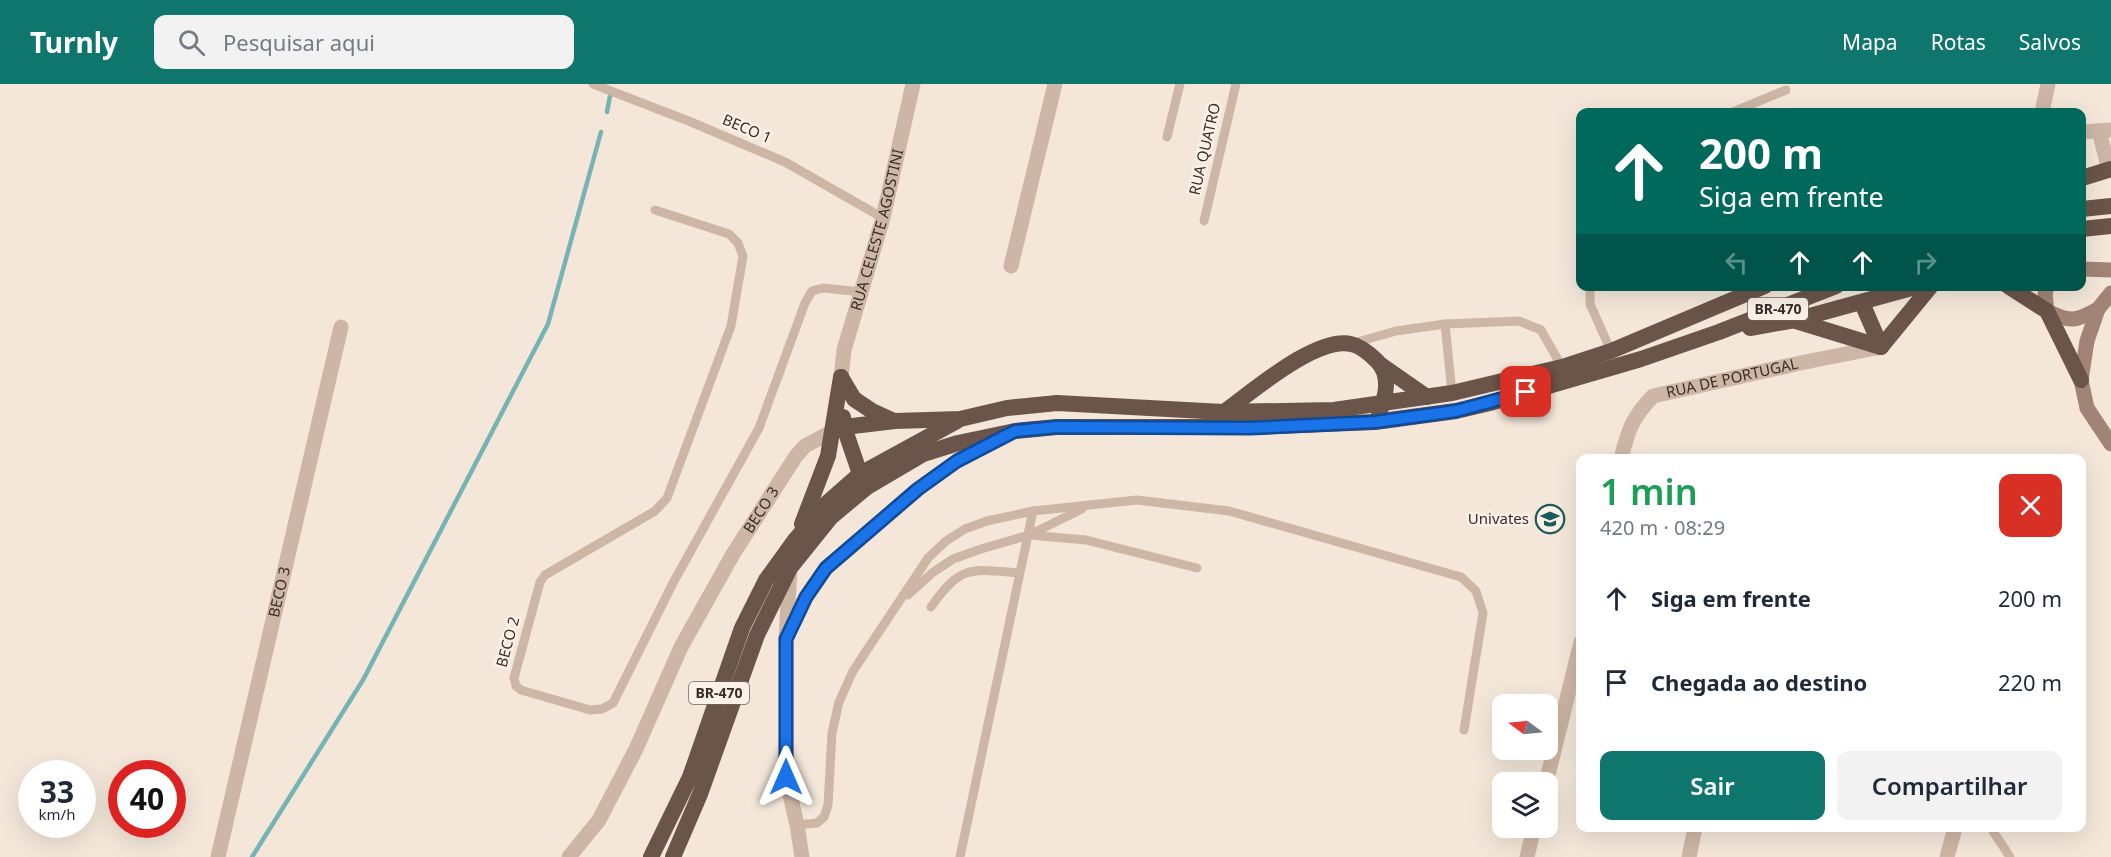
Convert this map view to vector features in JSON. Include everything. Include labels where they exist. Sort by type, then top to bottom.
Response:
[{"type":"highway","points":[[2086,176],[2110,169]]},
{"type":"highway","points":[[2086,208],[2111,206]]},
{"type":"highway","points":[[2086,229],[2111,226]]},
{"type":"highway","name":"BR-470","points":[[651,857],[690,777],[742,628],[766,580],[795,540],[827,503],[860,474],[960,419],[1007,408],[1057,403],[1223,412],[1334,410],[1452,393],[1562,367],[1611,351],[1753,291]]},
{"type":"highway","name":"BR-470","points":[[673,856],[700,794],[757,634],[790,568],[831,517],[867,487],[923,454],[958,443],[1015,431],[1057,427],[1250,428],[1375,422],[1456,411],[1641,359],[1719,332],[1823,291]]},
{"type":"highway","points":[[1862,303],[1870,291]]},
{"type":"highway","points":[[1719,332],[1795,320],[1902,291]]},
{"type":"highway","points":[[1881,347],[1927,291]]},
{"type":"highway","points":[[2016,291],[2048,311],[2081,380]]},
{"type":"highway","points":[[1862,303],[1881,347]]},
{"type":"highway","points":[[1795,320],[1881,347]]},
{"type":"highway","points":[[1223,412],[1306,354],[1330,344],[1351,344],[1366,350],[1380,364],[1427,397]]},
{"type":"highway","points":[[1375,422],[1383,404],[1386,377],[1380,364]]},
{"type":"highway","points":[[841,377],[854,399],[872,411],[895,421]]},
{"type":"highway","points":[[790,568],[795,540],[838,429],[841,377]]},
{"type":"highway","points":[[838,429],[895,421],[960,419]]},
{"type":"highway","points":[[838,429],[860,474]]},
{"type":"main road","points":[[2086,269],[2111,270]]},
{"type":"main road","points":[[2046,291],[2044,296],[2048,311],[2063,319],[2079,319],[2098,309]]},
{"type":"main road","points":[[2111,293],[2098,309],[2087,341],[2081,380],[2087,408],[2111,444]]},
{"type":"street","name":"RUA CELESTE AGOSTINI","points":[[841,377],[844,350],[883,218],[913,84]]},
{"type":"street","points":[[1011,266],[1056,84]]},
{"type":"street","points":[[2043,108],[2048,84]]},
{"type":"street","points":[[2086,132],[2105,130],[2110,169]]},
{"type":"street","name":"BECO 3","points":[[218,857],[341,327]]},
{"type":"street","name":"RUA DE PORTUGAL","points":[[1622,454],[1628,431],[1640,409],[1653,396],[1881,347]]},
{"type":"street","name":"BECO 3","points":[[569,857],[599,820],[636,749],[681,647],[733,554],[795,456],[806,446],[838,429]]},
{"type":"street","points":[[786,639],[806,597],[826,568],[918,489],[957,461],[1015,431]]},
{"type":"street","points":[[790,568],[786,639],[786,777],[802,857]]},
{"type":"street","points":[[1549,772],[1576,676]]},
{"type":"street","points":[[1689,857],[1694,832]]},
{"type":"street","points":[[1947,857],[1954,832]]},
{"type":"street","points":[[1527,857],[1532,838]]},
{"type":"lane","name":"BECO 1","points":[[593,84],[785,162],[883,218]]},
{"type":"lane","points":[[1167,137],[1180,84]]},
{"type":"lane","name":"RUA QUATRO","points":[[1204,220],[1236,84]]},
{"type":"lane","points":[[1743,108],[1786,90]]},
{"type":"lane","name":"BECO 2","points":[[655,210],[729,234],[738,243],[743,256],[731,326],[668,498],[655,512],[545,575],[540,582],[514,678],[516,686],[521,690],[590,710],[602,709],[613,703],[673,583],[759,428],[805,303],[812,291],[823,288],[862,292]]},
{"type":"lane","points":[[1590,291],[1590,304],[1611,351]]},
{"type":"lane","points":[[1351,344],[1396,331],[1445,324],[1519,321],[1541,330],[1562,367]]},
{"type":"lane","points":[[1445,324],[1452,393]]},
{"type":"lane","points":[[797,825],[817,823],[824,818],[828,805],[832,734],[839,702],[853,670],[928,558],[946,541],[965,529],[987,520],[1033,511],[1137,500],[1229,511],[1461,577],[1476,591],[1483,613],[1464,730]]},
{"type":"lane","points":[[898,605],[932,573],[953,559],[1029,535],[1088,506]]},
{"type":"lane","points":[[960,857],[1033,511]]},
{"type":"lane","points":[[1029,535],[1086,540],[1197,568]]},
{"type":"lane","points":[[932,608],[946,586],[959,576],[976,570],[1019,573]]},
{"type":"lane","points":[[1994,832],[2010,857]]},
{"type":"waterway","points":[[607,112],[610,96]]},
{"type":"waterway","points":[[252,857],[363,680],[548,324],[601,132]]},
{"type":"place","name":"Univates","points":[[1550,519]]},
{"type":"route","points":[[786,777],[786,639],[806,597],[826,568],[918,489],[957,461],[1015,431],[1057,427],[1250,428],[1375,422],[1456,411],[1526,392]]}]
